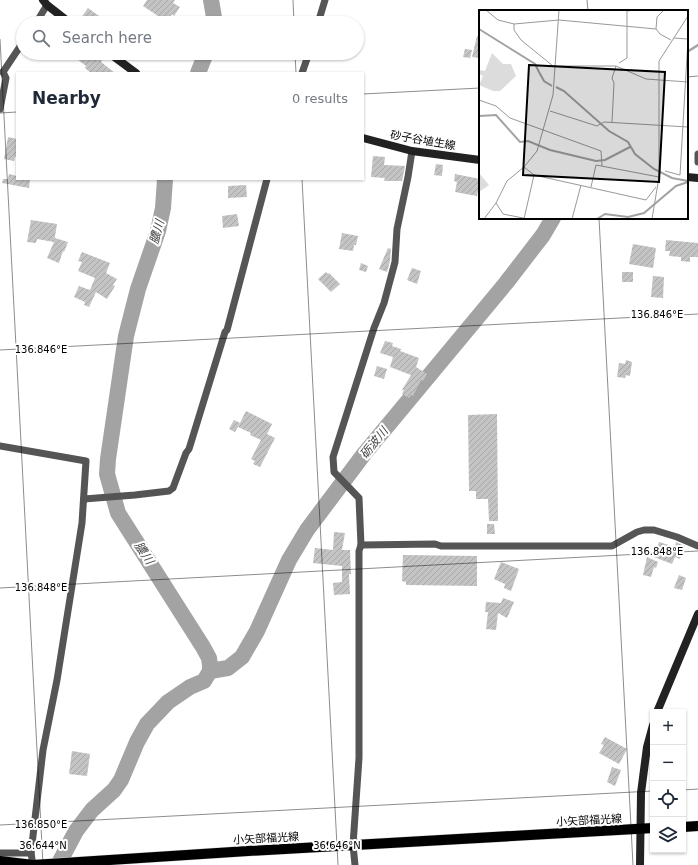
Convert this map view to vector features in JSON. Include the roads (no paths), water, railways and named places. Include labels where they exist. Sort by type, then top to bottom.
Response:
[{"type":"main road","points":[[686,827],[698,826]]},
{"type":"main road","name":"小矢部福光線","points":[[0,861],[33,865],[650,828]]},
{"type":"street","points":[[320,16],[325,0]]},
{"type":"street","points":[[39,16],[45,3],[61,16]]},
{"type":"street","points":[[0,109],[6,78],[1,71],[16,51]]},
{"type":"street","points":[[118,60],[135,72]]},
{"type":"street","points":[[302,72],[306,60]]},
{"type":"street","name":"砂子谷埴生線","points":[[364,138],[412,151],[479,160]]},
{"type":"street","points":[[355,865],[353,845],[359,758],[359,498],[334,472],[333,457],[374,328],[384,303],[395,262],[397,229],[412,151]]},
{"type":"street","points":[[698,154],[698,162]]},
{"type":"street","points":[[688,177],[698,178]]},
{"type":"street","points":[[86,499],[169,491],[172,488],[189,448],[225,332],[227,330],[267,180]]},
{"type":"street","points":[[0,446],[86,460],[86,499],[57,680],[43,750],[31,853],[33,865]]},
{"type":"street","points":[[360,545],[435,544],[441,546],[612,546],[637,532],[654,530],[677,536],[698,546]]},
{"type":"street","points":[[658,709],[698,614]]},
{"type":"street","points":[[640,865],[641,793],[647,747],[650,736]]},
{"type":"street","points":[[0,853],[31,853]]},
{"type":"waterway","name":"膿川","points":[[211,0],[214,16]]},
{"type":"waterway","points":[[688,51],[698,45]]},
{"type":"waterway","name":"膿川","points":[[198,72],[203,60]]},
{"type":"waterway","name":"膿川","points":[[58,865],[76,831],[92,810],[114,790],[121,780],[137,742],[147,724],[168,702],[190,687],[204,681],[210,671],[209,658],[203,647],[118,513],[107,474],[126,336],[138,289],[158,231],[163,208],[165,180]]},
{"type":"waterway","name":"砺波川","points":[[210,671],[228,668],[242,657],[257,631],[289,560],[307,530],[364,454],[506,283],[543,235],[552,219]]}]
